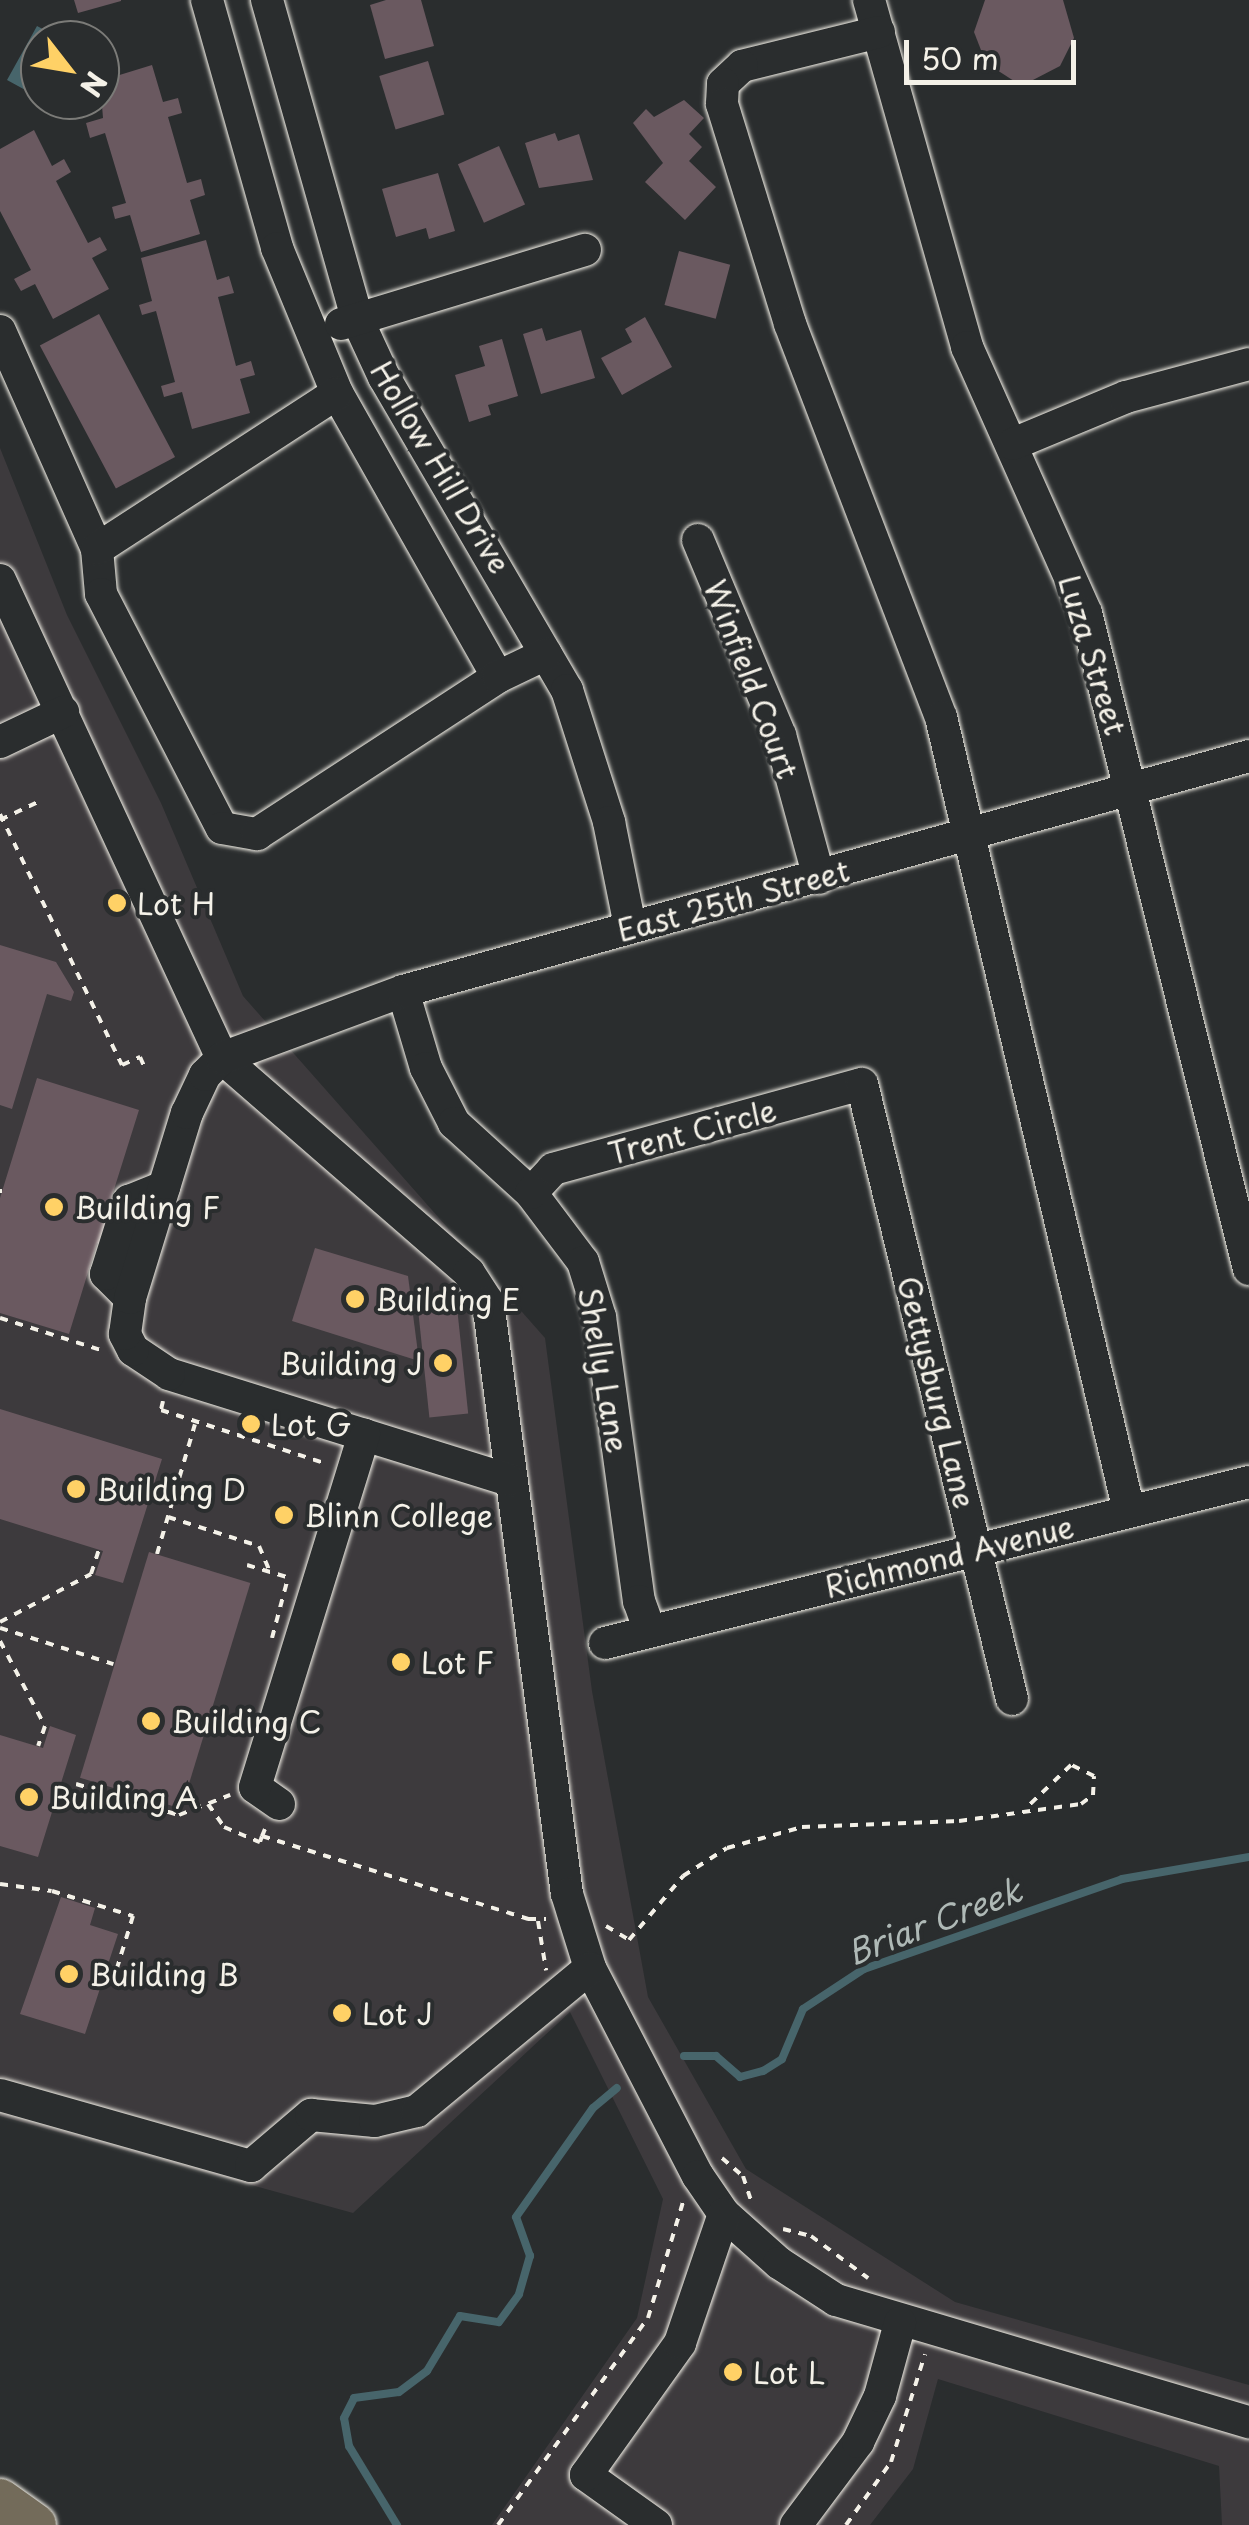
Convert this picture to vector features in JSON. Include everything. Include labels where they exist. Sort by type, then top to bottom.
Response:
[{"type":"main road","points":[[0,2500],[35,2525]]},
{"type":"street","points":[[207,0],[276,248],[337,394],[498,677]]},
{"type":"street","name":"Hollow Hill Drive","points":[[267,0],[358,321],[384,377],[567,690],[585,742],[630,926]]},
{"type":"street","name":"Luza Street","points":[[869,0],[967,347],[1086,612],[1249,1269]]},
{"type":"street","points":[[879,32],[742,66],[724,84],[722,104],[790,324],[940,717],[1129,1511]]},
{"type":"street","points":[[311,330],[358,321],[585,250]]},
{"type":"street","points":[[0,331],[97,549],[101,594],[222,828],[257,834],[498,677],[546,654]]},
{"type":"street","points":[[1012,444],[1126,397],[1249,364]]},
{"type":"street","points":[[97,549],[337,394]]},
{"type":"street","name":"Winfield Court","points":[[698,540],[780,735],[818,878]]},
{"type":"street","points":[[0,580],[222,1058],[469,1273],[488,1302],[567,1894],[590,1968],[698,2176],[740,2213],[779,2263],[836,2300],[900,2323],[1249,2422]]},
{"type":"street","points":[[0,742],[63,712]]},
{"type":"street","name":"East 25th Street","points":[[222,1058],[403,991],[630,926],[1133,792],[1249,756]]},
{"type":"street","name":"Shelly Lane","points":[[403,991],[426,1068],[454,1122],[531,1193],[583,1262],[600,1317],[639,1601],[650,1630]]},
{"type":"street","points":[[222,1058],[205,1075],[187,1113],[130,1298],[125,1334],[142,1359],[169,1374],[509,1480]]},
{"type":"street","name":"Trent Circle","points":[[531,1193],[553,1169],[862,1084]]},
{"type":"street","name":"Gettysburg Lane","points":[[862,1084],[1012,1699]]},
{"type":"street","points":[[270,1811],[255,1787],[364,1434]]},
{"type":"street","name":"Richmond Avenue","points":[[604,1643],[1249,1482]]},
{"type":"street","points":[[0,2096],[251,2166],[311,2115],[375,2121],[417,2111],[590,1968]]},
{"type":"street","points":[[656,2525],[586,2475],[680,2343],[740,2213]]},
{"type":"street","points":[[796,2525],[858,2442],[880,2396],[900,2323]]},
{"type":"path","points":[[40,801],[1,818],[122,1065],[140,1057],[144,1066]]},
{"type":"path","points":[[0,1318],[115,1354]]},
{"type":"path","points":[[158,1554],[196,1422]]},
{"type":"path","points":[[168,1517],[260,1546],[270,1572]]},
{"type":"path","points":[[0,1625],[91,1574],[98,1550]]},
{"type":"path","points":[[279,1640],[270,1637],[288,1578]]},
{"type":"path","points":[[0,1625],[113,1664]]},
{"type":"path","points":[[0,1640],[45,1726],[38,1746]]},
{"type":"path","points":[[599,1922],[630,1940],[664,1894],[700,1863],[802,1827],[959,1821],[1088,1801],[1094,1776],[1071,1765],[1026,1808]]},
{"type":"path","points":[[76,1784],[179,1816],[239,1792]]},
{"type":"path","points":[[208,1804],[224,1827],[260,1842],[270,1811]]},
{"type":"path","points":[[262,1836],[538,1921],[554,1914]]},
{"type":"path","points":[[0,1884],[52,1891],[133,1916],[117,1968]]},
{"type":"path","points":[[538,1921],[544,1968],[554,1979]]},
{"type":"path","points":[[710,2166],[722,2158],[734,2166],[740,2213]]},
{"type":"path","points":[[498,2525],[648,2318],[684,2196]]},
{"type":"path","points":[[774,2226],[810,2236],[877,2282]]},
{"type":"path","points":[[846,2525],[891,2462],[932,2331]]},
{"type":"shaded area","name":"Blinn College","points":[[0,448],[67,615],[161,803],[243,996],[545,1338],[592,1691],[648,1997],[746,2169],[955,2302],[1249,2385],[1249,2525],[1222,2525],[1219,2466],[938,2379],[913,2469],[870,2525],[492,2525],[637,2318],[663,2199],[570,2012],[353,2213],[0,2116]]},
{"type":"water","points":[[20,57],[20,87],[7,80]]},
{"type":"building","points":[[74,0],[121,0],[121,1],[78,13]]},
{"type":"building","points":[[386,0],[421,0],[434,46],[385,59],[370,5]]},
{"type":"building","points":[[985,0],[1063,0],[1074,38],[1060,66],[1031,81],[1014,81],[986,63],[974,32]]},
{"type":"building","points":[[428,61],[444,115],[396,129],[379,76]]},
{"type":"building","points":[[152,65],[163,102],[178,98],[182,113],[168,117],[187,183],[201,179],[205,195],[190,200],[200,234],[141,252],[130,215],[115,219],[112,207],[126,203],[105,133],[90,138],[86,123],[120,120],[120,75]]},
{"type":"building","points":[[684,100],[704,118],[689,134],[702,147],[689,161],[716,187],[685,220],[645,182],[663,163],[633,123],[646,109],[654,117]]},
{"type":"building","points":[[34,130],[52,166],[64,159],[71,172],[56,181],[88,243],[100,237],[107,250],[92,258],[109,289],[53,319],[35,284],[21,291],[14,279],[31,270],[0,211],[0,149]]},
{"type":"building","points":[[555,133],[558,141],[579,134],[593,180],[539,188],[525,143]]},
{"type":"building","points":[[499,146],[525,204],[484,223],[458,164]]},
{"type":"building","points":[[438,173],[455,231],[429,239],[426,228],[396,237],[382,189]]},
{"type":"building","points":[[206,240],[217,280],[229,276],[234,293],[218,297],[236,366],[251,361],[255,375],[240,379],[250,413],[192,429],[182,392],[164,397],[161,386],[175,382],[156,311],[142,315],[139,305],[152,301],[141,258]]},
{"type":"building","points":[[679,251],[730,265],[716,319],[665,305]]},
{"type":"building","points":[[99,314],[175,457],[116,488],[40,345]]},
{"type":"building","points":[[645,317],[672,367],[622,395],[601,358],[632,342],[625,329]]},
{"type":"building","points":[[542,328],[546,341],[581,330],[595,378],[541,394],[523,334]]},
{"type":"building","points":[[502,339],[518,396],[488,405],[491,415],[469,422],[455,375],[485,366],[479,346]]},
{"type":"building","points":[[0,945],[56,962],[74,992],[71,1001],[47,994],[12,1109],[0,1105]]},
{"type":"building","name":"Building F","points":[[37,1078],[139,1110],[106,1215],[138,1225],[129,1252],[97,1243],[69,1334],[0,1313],[0,1198]]},
{"type":"building","name":"Building E","points":[[315,1248],[408,1276],[419,1361],[292,1321]]},
{"type":"building","name":"Building J","points":[[457,1307],[468,1413],[429,1417],[418,1311]]},
{"type":"building","name":"Building D","points":[[0,1409],[162,1459],[123,1583],[95,1575],[103,1551],[0,1519]]},
{"type":"building","name":"Building C","points":[[149,1552],[250,1583],[181,1809],[80,1778]]},
{"type":"building","name":"Building A","points":[[50,1726],[76,1735],[38,1857],[0,1846],[0,1735],[43,1748]]},
{"type":"building","name":"Building B","points":[[61,1897],[95,1908],[90,1925],[118,1934],[85,2034],[20,2014]]},
{"type":"waterway","name":"Briar Creek","points":[[684,2056],[716,2056],[740,2077],[763,2071],[782,2059],[803,2009],[864,1969],[1122,1879],[1249,1857]]},
{"type":"waterway","name":"Briar Creek","points":[[397,2525],[349,2446],[344,2418],[354,2398],[399,2392],[427,2371],[460,2316],[499,2322],[519,2294],[530,2256],[516,2217],[593,2108],[617,2088]]},
{"type":"place","name":"Lot H","points":[[117,903]]},
{"type":"place","name":"Building F","points":[[54,1207]]},
{"type":"place","name":"Building E","points":[[355,1299]]},
{"type":"place","name":"Building J","points":[[443,1363]]},
{"type":"place","name":"Lot G","points":[[251,1424]]},
{"type":"place","name":"Building D","points":[[76,1489]]},
{"type":"place","name":"Blinn College","points":[[284,1515]]},
{"type":"place","name":"Lot F","points":[[401,1662]]},
{"type":"place","name":"Building C","points":[[151,1721]]},
{"type":"place","name":"Building A","points":[[29,1797]]},
{"type":"place","name":"Building B","points":[[69,1974]]},
{"type":"place","name":"Lot J","points":[[342,2013]]},
{"type":"place","name":"Lot L","points":[[733,2372]]}]
